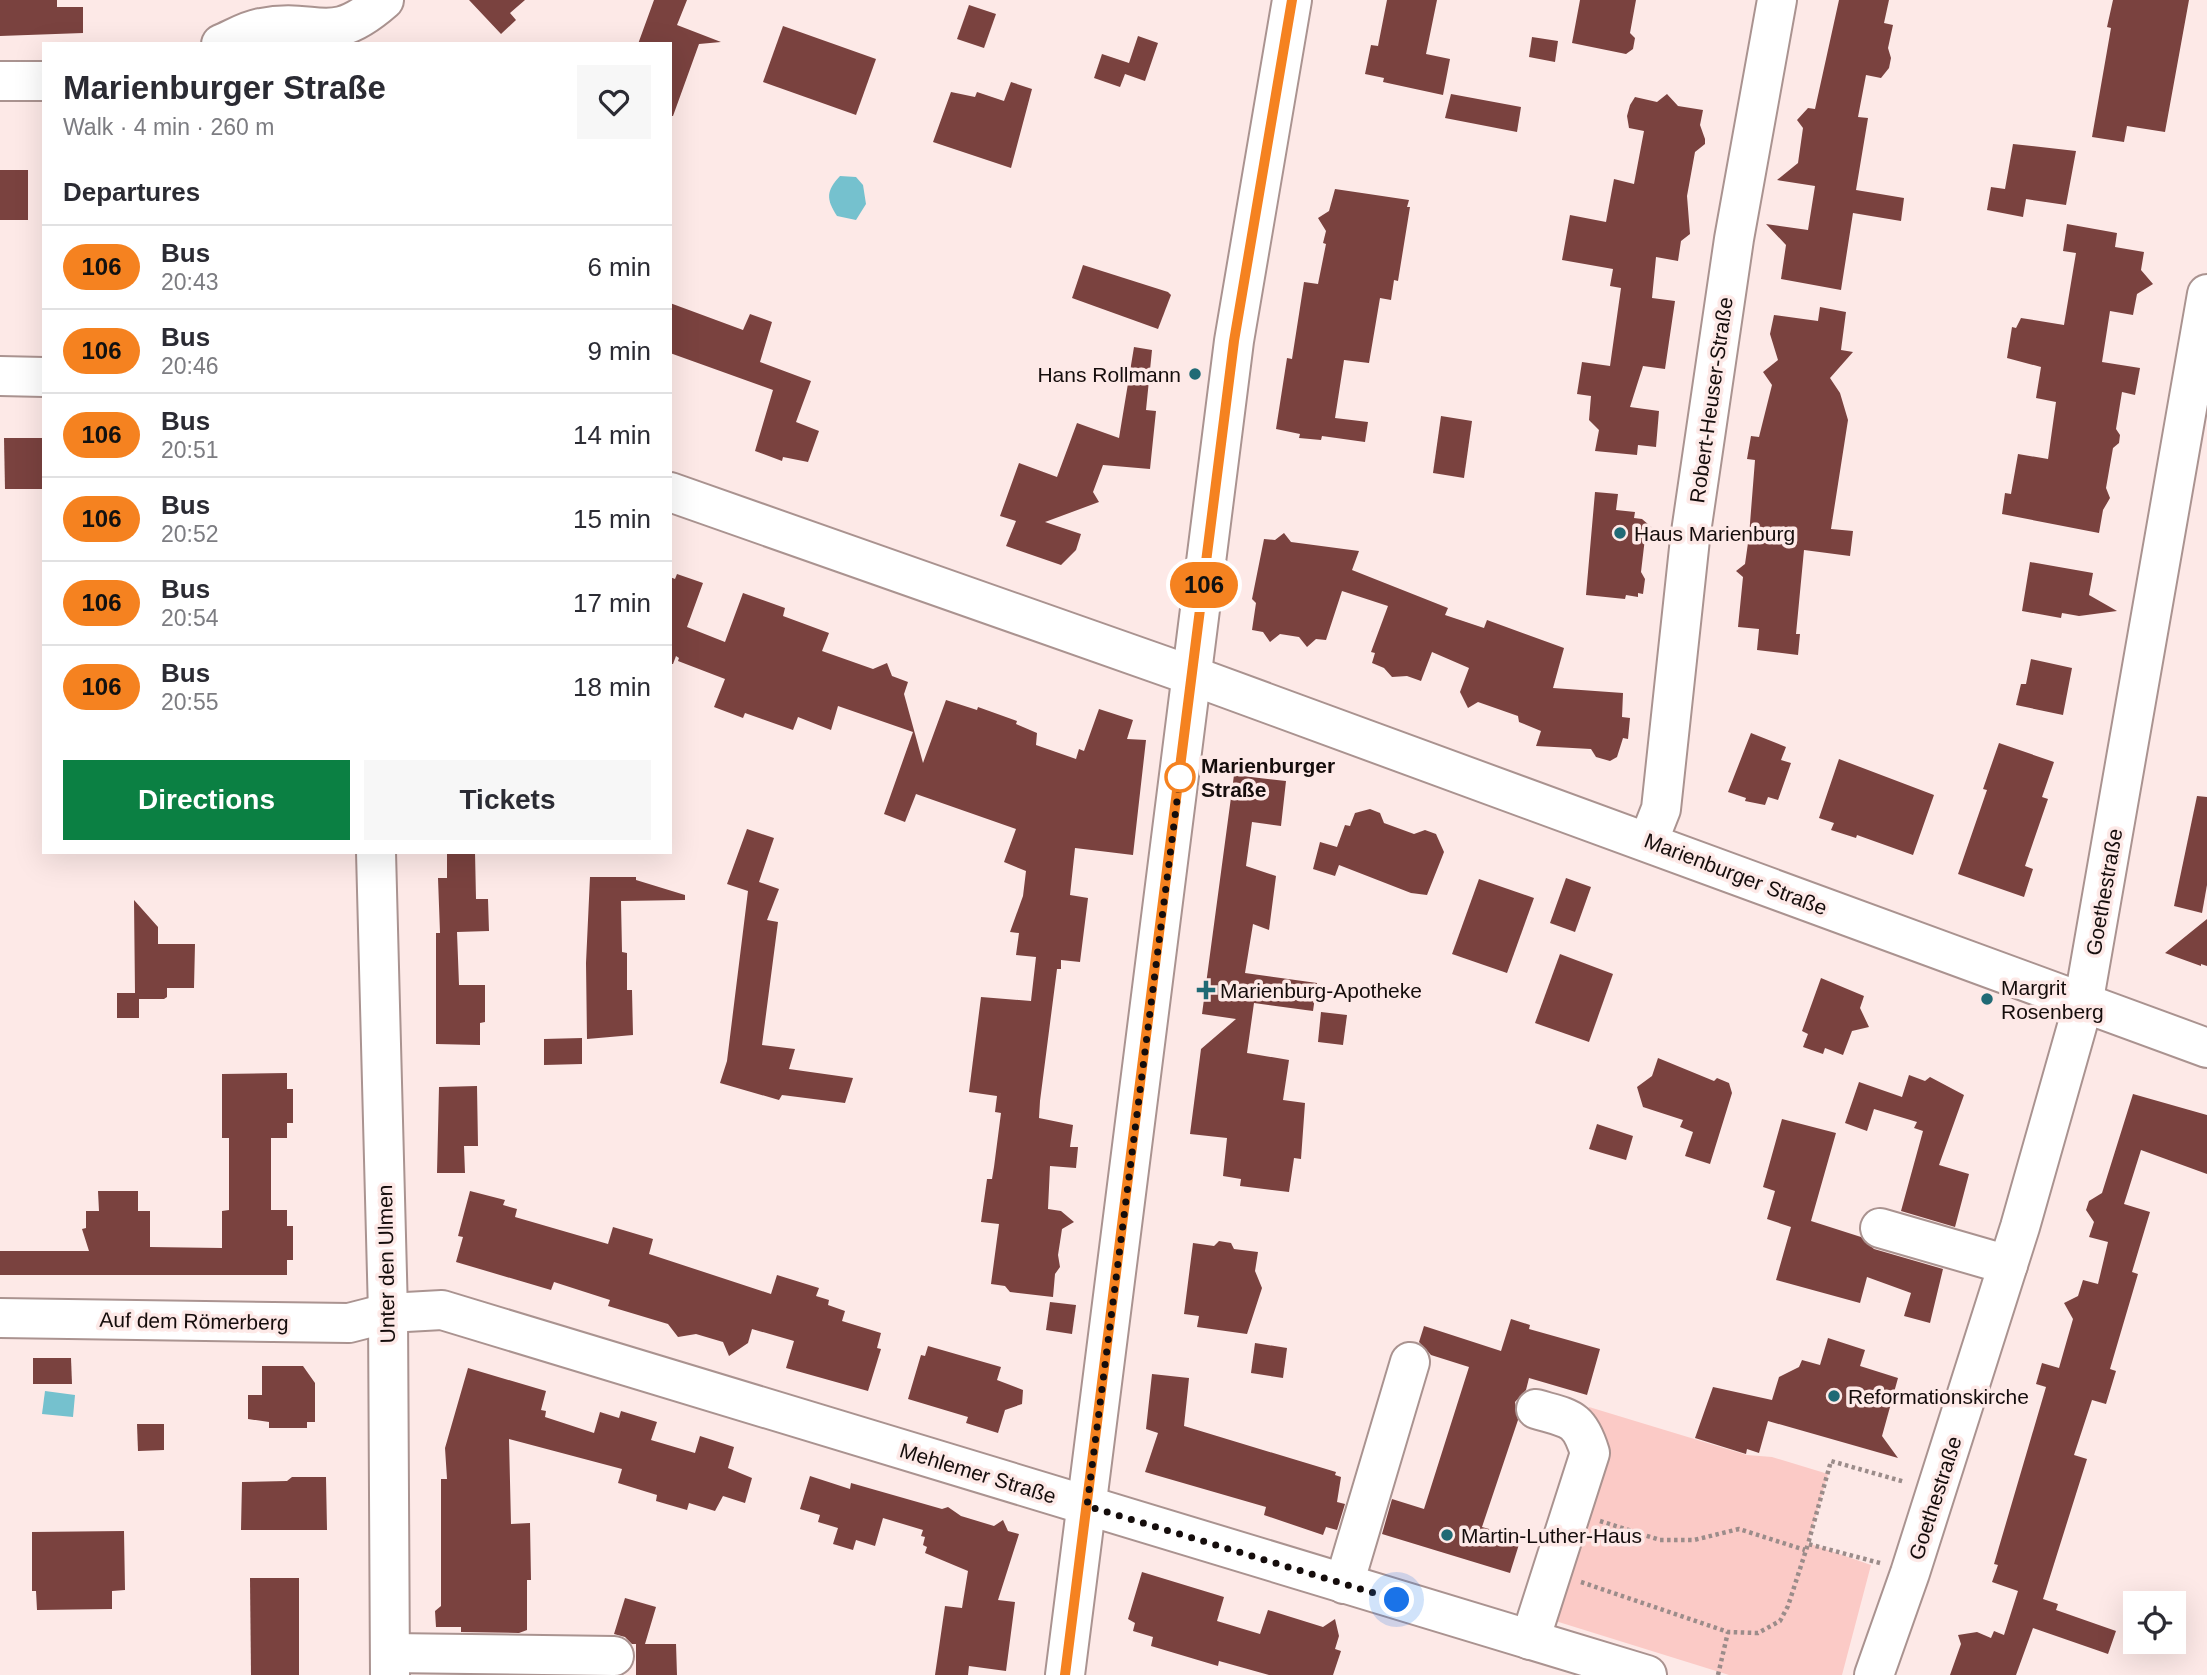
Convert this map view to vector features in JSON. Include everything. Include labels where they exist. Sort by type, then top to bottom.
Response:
[{"type":"street","points":[[225,42],[260,28],[282,23],[340,28],[361,20],[384,0]]},
{"type":"street","name":"Robert-Heuser-Straße","points":[[1648,842],[1661,809],[1692,525],[1734,239],[1777,0]]},
{"type":"street","points":[[1065,1675],[1194,676],[1234,341],[1290,1]]},
{"type":"street","points":[[0,81],[42,82]]},
{"type":"street","name":"Goethestraße","points":[[1874,1675],[1910,1573],[2008,1265],[2083,1005],[2207,294]]},
{"type":"street","points":[[0,376],[42,377]]},
{"type":"street","name":"Marienburger Straße","points":[[672,493],[1194,676],[2083,1005],[2207,1048]]},
{"type":"street","name":"Unter den Ulmen","points":[[376,854],[388,1313],[390,1664]]},
{"type":"street","points":[[1880,1228],[2008,1265]]},
{"type":"street","name":"Mehlemer Straße","points":[[388,1313],[442,1310],[1647,1675]]},
{"type":"street","name":"Auf dem Römerberg","points":[[0,1318],[349,1323],[388,1313]]},
{"type":"street","points":[[1344,1584],[1410,1362]]},
{"type":"street","points":[[1530,1640],[1590,1453],[1583,1430],[1569,1419],[1536,1409]]},
{"type":"street","points":[[390,1664],[614,1656]]},
{"type":"path","points":[[1551,1572],[1728,1632],[1758,1633],[1780,1621],[1788,1606],[1831,1461],[1936,1492]]},
{"type":"path","points":[[1572,1513],[1660,1541],[1694,1540],[1739,1530],[1805,1550]]},
{"type":"path","points":[[1808,1544],[1910,1573]]},
{"type":"path","points":[[1718,1675],[1728,1632]]},
{"type":"shaded area","points":[[1589,1407],[1747,1455],[1772,1457],[1828,1474],[1808,1543],[1871,1565],[1842,1675],[1729,1675],[1549,1619]]},
{"type":"water","points":[[840,176],[856,177],[863,185],[866,204],[856,220],[837,216],[829,200],[832,186]]},
{"type":"water","points":[[45,1391],[75,1395],[73,1417],[42,1414]]},
{"type":"building","points":[[0,0],[57,0],[57,7],[83,7],[83,33],[0,36]]},
{"type":"building","points":[[469,0],[525,0],[510,13],[516,20],[501,34]]},
{"type":"building","points":[[654,0],[687,0],[677,25],[721,42],[699,44],[672,116],[672,42],[639,42]]},
{"type":"building","points":[[1387,0],[1437,0],[1426,54],[1450,59],[1443,95],[1383,82],[1384,78],[1365,74],[1371,45],[1378,46]]},
{"type":"building","points":[[1580,0],[1636,0],[1630,33],[1635,38],[1633,49],[1626,54],[1572,43]]},
{"type":"building","points":[[1839,0],[1889,0],[1884,23],[1893,25],[1888,48],[1891,58],[1889,68],[1881,78],[1866,75],[1858,117],[1868,118],[1856,190],[1904,198],[1901,221],[1853,213],[1841,290],[1781,279],[1786,245],[1766,224],[1808,230],[1815,186],[1777,180],[1798,163],[1803,128],[1797,120],[1808,108],[1815,109]]},
{"type":"building","points":[[2113,0],[2189,0],[2165,132],[2127,126],[2124,142],[2092,137],[2111,28],[2107,27]]},
{"type":"building","points":[[969,5],[996,14],[984,48],[957,39]]},
{"type":"building","points":[[783,26],[876,59],[856,115],[763,82]]},
{"type":"building","points":[[1138,36],[1158,43],[1145,81],[1125,74],[1120,87],[1094,78],[1102,54],[1129,63]]},
{"type":"building","points":[[1532,37],[1558,41],[1555,62],[1529,57]]},
{"type":"building","points":[[1011,82],[1032,89],[1011,168],[933,142],[951,92],[975,97],[977,92],[1004,101]]},
{"type":"building","points":[[1451,94],[1521,107],[1517,132],[1445,118]]},
{"type":"building","points":[[1667,94],[1678,106],[1703,110],[1700,125],[1705,144],[1695,152],[1687,196],[1690,234],[1681,241],[1678,261],[1656,257],[1652,298],[1675,301],[1665,369],[1643,366],[1630,407],[1659,411],[1656,447],[1638,445],[1637,455],[1595,451],[1599,430],[1589,420],[1591,396],[1577,394],[1582,362],[1610,366],[1621,288],[1610,286],[1613,269],[1562,260],[1570,215],[1606,222],[1614,179],[1634,184],[1644,131],[1629,128],[1627,116],[1630,105],[1635,97],[1657,102]]},
{"type":"building","points":[[2013,144],[2076,151],[2066,205],[2026,199],[2023,217],[1987,210],[1991,187],[2005,189]]},
{"type":"building","points":[[0,170],[28,170],[28,220],[0,220]]},
{"type":"building","points":[[1335,189],[1409,200],[1407,207],[1410,207],[1398,281],[1394,280],[1391,300],[1380,298],[1369,363],[1344,360],[1335,418],[1368,422],[1365,442],[1322,436],[1321,440],[1299,438],[1300,434],[1276,429],[1287,358],[1292,359],[1304,282],[1318,284],[1326,244],[1323,243],[1326,231],[1318,218],[1329,211]]},
{"type":"building","points":[[2067,224],[2117,233],[2115,247],[2144,252],[2141,270],[2153,284],[2137,294],[2133,315],[2110,311],[2102,362],[2140,368],[2135,395],[2122,392],[2116,429],[2120,435],[2119,443],[2113,448],[2106,488],[2110,498],[2103,510],[2099,533],[2002,514],[2005,493],[2011,494],[2018,454],[2048,459],[2056,402],[2036,398],[2041,367],[2007,358],[2012,327],[2016,328],[2021,318],[2064,325],[2076,253],[2063,251]]},
{"type":"building","points":[[1083,265],[1168,292],[1171,295],[1158,329],[1072,298]]},
{"type":"building","points":[[672,304],[743,330],[750,314],[772,322],[760,362],[811,381],[796,422],[819,431],[808,462],[783,457],[782,461],[755,451],[773,390],[672,354]]},
{"type":"building","points":[[1820,307],[1846,312],[1841,350],[1853,352],[1830,378],[1840,393],[1848,420],[1831,529],[1853,531],[1850,556],[1804,550],[1796,634],[1800,634],[1798,655],[1757,650],[1759,629],[1738,627],[1743,577],[1736,571],[1745,564],[1749,536],[1755,460],[1747,459],[1751,436],[1759,437],[1772,385],[1763,372],[1778,360],[1770,334],[1774,315],[1818,321]]},
{"type":"building","points":[[1134,347],[1152,350],[1146,410],[1156,411],[1150,469],[1103,465],[1093,492],[1099,502],[1045,522],[1081,534],[1076,550],[1061,565],[1006,546],[1016,521],[1000,516],[1019,463],[1057,477],[1077,423],[1119,438]]},
{"type":"building","points":[[1441,416],[1472,421],[1464,478],[1433,473]]},
{"type":"building","points":[[4,438],[42,438],[42,489],[5,489]]},
{"type":"building","points":[[1595,492],[1618,494],[1616,510],[1635,512],[1634,518],[1642,519],[1656,531],[1645,538],[1641,572],[1645,579],[1643,594],[1638,593],[1638,597],[1626,595],[1625,599],[1586,595]]},
{"type":"building","points":[[1284,533],[1291,542],[1359,551],[1352,570],[1448,608],[1445,615],[1484,628],[1487,620],[1564,648],[1553,688],[1623,693],[1622,717],[1630,718],[1628,739],[1623,738],[1617,757],[1610,761],[1596,757],[1591,749],[1536,746],[1541,731],[1519,722],[1518,716],[1478,702],[1468,708],[1460,692],[1469,668],[1432,652],[1421,681],[1407,676],[1392,677],[1384,668],[1372,663],[1375,653],[1371,652],[1388,606],[1342,591],[1326,640],[1316,639],[1307,647],[1299,637],[1280,634],[1270,642],[1263,632],[1252,630],[1256,603],[1252,599],[1264,539],[1275,540]]},
{"type":"building","points":[[2030,562],[2093,573],[2089,595],[2117,611],[2079,616],[2062,613],[2061,618],[2022,611]]},
{"type":"building","points":[[677,574],[703,583],[687,627],[725,642],[743,593],[785,608],[783,616],[829,633],[822,651],[873,669],[887,663],[892,676],[908,682],[904,694],[923,763],[946,700],[977,710],[978,707],[1017,721],[1016,724],[1037,733],[1036,745],[1076,759],[1079,749],[1084,751],[1099,709],[1133,720],[1127,739],[1146,740],[1133,855],[1075,848],[1070,895],[1088,898],[1080,962],[1061,960],[1061,969],[1057,969],[1039,1118],[1073,1125],[1070,1147],[1078,1147],[1076,1168],[1050,1166],[1048,1209],[1061,1211],[1074,1222],[1062,1229],[1058,1255],[1060,1267],[1055,1274],[1053,1297],[1010,1292],[1005,1286],[991,1284],[999,1224],[981,1222],[987,1179],[992,1179],[1001,1113],[995,1112],[997,1096],[969,1092],[981,997],[1031,1001],[1036,957],[1016,955],[1019,933],[1010,932],[1023,896],[1026,871],[1004,862],[1016,829],[916,794],[905,822],[884,814],[913,732],[838,706],[831,730],[798,717],[793,730],[745,713],[743,718],[714,707],[725,679],[678,661],[676,656],[672,664],[672,578],[675,579]]},
{"type":"building","points":[[2031,659],[2072,668],[2063,715],[2016,705],[2021,684],[2026,684]]},
{"type":"building","points":[[1751,733],[1786,747],[1781,760],[1791,763],[1778,800],[1768,797],[1765,805],[1745,801],[1746,798],[1728,792]]},
{"type":"building","points":[[1999,743],[2054,762],[2042,797],[2048,799],[2025,866],[2033,869],[2024,897],[1958,874],[1987,790],[1983,789]]},
{"type":"building","points":[[1839,759],[1934,795],[1913,855],[1857,835],[1856,838],[1831,830],[1834,823],[1819,818]]},
{"type":"building","points":[[1234,775],[1286,781],[1281,826],[1252,822],[1246,866],[1276,876],[1269,930],[1253,924],[1245,973],[1317,983],[1313,1011],[1254,1003],[1247,1053],[1289,1060],[1283,1100],[1305,1103],[1301,1159],[1294,1158],[1289,1192],[1240,1186],[1241,1179],[1223,1176],[1227,1138],[1190,1134],[1201,1049],[1236,1019],[1202,1014]]},
{"type":"building","points":[[2197,796],[2207,797],[2207,885],[2202,913],[2174,906]]},
{"type":"building","points":[[1370,809],[1380,813],[1384,823],[1414,834],[1425,830],[1436,834],[1444,852],[1427,895],[1411,893],[1339,865],[1335,876],[1313,869],[1320,842],[1337,847],[1345,825],[1350,826],[1355,813]]},
{"type":"building","points":[[747,829],[774,838],[759,882],[779,889],[767,920],[778,922],[762,1045],[795,1049],[789,1069],[853,1078],[845,1103],[782,1095],[779,1100],[720,1083],[727,1061],[748,891],[727,884]]},
{"type":"building","points":[[447,854],[475,854],[476,899],[488,899],[489,931],[457,932],[459,985],[485,985],[485,1022],[480,1023],[480,1045],[436,1044],[436,933],[440,933],[438,878],[447,878]]},
{"type":"building","points":[[590,877],[636,877],[636,880],[685,895],[685,900],[621,901],[622,952],[627,953],[627,990],[632,990],[633,1035],[587,1039],[586,963]]},
{"type":"building","points":[[1566,878],[1591,887],[1575,932],[1550,923]]},
{"type":"building","points":[[1479,879],[1534,898],[1507,973],[1452,954]]},
{"type":"building","points":[[134,900],[158,927],[158,944],[195,944],[194,988],[167,988],[167,997],[164,999],[139,999],[139,1018],[117,1018],[117,993],[135,993]]},
{"type":"building","points":[[2207,919],[2207,966],[2165,953]]},
{"type":"building","points":[[1560,954],[1613,974],[1589,1042],[1535,1023]]},
{"type":"building","points":[[1821,978],[1864,996],[1860,1008],[1869,1027],[1852,1031],[1843,1055],[1825,1048],[1823,1054],[1803,1047],[1808,1034],[1802,1031]]},
{"type":"building","points":[[1321,1012],[1347,1015],[1343,1045],[1318,1042]]},
{"type":"building","points":[[582,1038],[582,1064],[544,1065],[544,1039]]},
{"type":"building","points":[[1658,1058],[1714,1081],[1717,1078],[1729,1083],[1732,1093],[1710,1164],[1685,1156],[1693,1132],[1680,1127],[1683,1120],[1643,1107],[1637,1087],[1652,1076]]},
{"type":"building","points":[[287,1073],[287,1089],[293,1089],[293,1123],[287,1123],[287,1138],[271,1138],[271,1210],[287,1210],[287,1226],[293,1226],[293,1260],[287,1260],[287,1275],[0,1275],[0,1251],[89,1251],[82,1229],[86,1228],[86,1211],[99,1211],[98,1191],[138,1191],[138,1211],[150,1211],[150,1247],[222,1248],[222,1211],[229,1210],[229,1138],[222,1138],[222,1074]]},
{"type":"building","points":[[1909,1075],[1925,1081],[1930,1077],[1964,1095],[1939,1165],[1969,1174],[1955,1227],[1901,1211],[1923,1131],[1914,1128],[1917,1122],[1874,1109],[1867,1131],[1845,1123],[1859,1082],[1902,1097]]},
{"type":"building","points":[[477,1086],[478,1146],[464,1146],[465,1173],[437,1173],[439,1087]]},
{"type":"building","points":[[2133,1094],[2207,1115],[2207,1174],[2141,1150],[2124,1204],[2150,1212],[2132,1272],[2138,1274],[2110,1369],[2116,1371],[2106,1404],[2092,1400],[2074,1455],[2087,1459],[2043,1599],[2058,1604],[2056,1610],[2116,1631],[2108,1654],[2033,1628],[2016,1675],[1950,1675],[1961,1644],[1958,1635],[1977,1632],[1991,1638],[1994,1631],[2004,1635],[2018,1591],[1992,1582],[1998,1565],[1994,1564],[2046,1387],[2036,1384],[2042,1363],[2059,1368],[2073,1319],[2064,1303],[2078,1296],[2083,1280],[2098,1284],[2108,1242],[2089,1237],[2094,1222],[2086,1210],[2089,1201],[2102,1193]]},
{"type":"building","points":[[1782,1119],[1836,1133],[1811,1221],[1861,1237],[1874,1249],[1943,1269],[1930,1323],[1904,1316],[1911,1293],[1867,1277],[1860,1303],[1776,1280],[1791,1227],[1767,1219],[1775,1191],[1763,1187]]},
{"type":"building","points":[[1597,1124],[1633,1136],[1626,1160],[1589,1149]]},
{"type":"building","points":[[470,1191],[505,1200],[503,1205],[517,1209],[515,1217],[608,1244],[613,1227],[653,1239],[649,1254],[771,1294],[777,1275],[819,1288],[816,1296],[829,1300],[828,1305],[845,1311],[842,1321],[881,1333],[877,1348],[881,1349],[868,1391],[786,1368],[794,1341],[752,1329],[748,1343],[729,1356],[723,1342],[696,1334],[678,1337],[668,1324],[608,1306],[610,1300],[554,1282],[551,1290],[456,1262],[463,1237],[458,1236]]},
{"type":"building","points":[[1219,1241],[1231,1243],[1234,1249],[1258,1252],[1255,1271],[1262,1288],[1247,1334],[1197,1327],[1199,1316],[1184,1314],[1193,1243],[1214,1246]]},
{"type":"building","points":[[1050,1302],[1076,1305],[1072,1334],[1046,1330]]},
{"type":"building","points":[[1511,1319],[1530,1325],[1529,1329],[1600,1349],[1587,1395],[1529,1378],[1526,1390],[1515,1402],[1518,1420],[1482,1527],[1521,1538],[1510,1573],[1382,1534],[1392,1499],[1424,1509],[1469,1367],[1431,1355],[1419,1342],[1424,1326],[1501,1351]]},
{"type":"building","name":"Reformationskirche","points":[[1828,1338],[1865,1350],[1860,1366],[1898,1378],[1882,1436],[1898,1458],[1768,1421],[1759,1453],[1747,1449],[1746,1454],[1695,1438],[1713,1387],[1772,1400],[1779,1377],[1799,1367],[1802,1360],[1820,1365]]},
{"type":"building","points":[[1255,1343],[1287,1348],[1283,1378],[1251,1373]]},
{"type":"building","points":[[928,1346],[1001,1367],[997,1380],[1023,1390],[1022,1404],[1005,1410],[998,1433],[966,1423],[968,1417],[908,1399],[921,1355],[925,1356]]},
{"type":"building","points":[[33,1358],[71,1358],[72,1384],[33,1384]]},
{"type":"building","points":[[262,1366],[303,1366],[315,1383],[315,1422],[307,1422],[307,1428],[269,1428],[269,1422],[248,1419],[248,1395],[262,1395]]},
{"type":"building","points":[[468,1368],[546,1391],[541,1410],[546,1411],[545,1417],[594,1433],[600,1412],[619,1418],[621,1411],[657,1422],[651,1440],[695,1453],[700,1436],[734,1447],[728,1468],[752,1478],[745,1503],[723,1496],[715,1511],[689,1503],[687,1510],[656,1501],[657,1495],[618,1483],[622,1469],[509,1439],[511,1524],[530,1523],[531,1580],[527,1580],[527,1630],[519,1633],[461,1632],[461,1627],[436,1627],[435,1611],[441,1606],[441,1479],[447,1479],[445,1448]]},
{"type":"building","points":[[1152,1374],[1189,1378],[1184,1426],[1336,1472],[1335,1475],[1341,1477],[1337,1502],[1345,1504],[1337,1530],[1326,1527],[1323,1535],[1264,1515],[1266,1507],[1145,1472],[1158,1433],[1146,1429]]},
{"type":"building","points":[[137,1424],[164,1424],[164,1450],[138,1451]]},
{"type":"building","points":[[810,1476],[850,1489],[851,1483],[942,1509],[948,1507],[961,1516],[994,1526],[1003,1520],[1008,1531],[1019,1534],[998,1600],[1015,1602],[1006,1671],[969,1666],[968,1675],[935,1675],[945,1606],[962,1608],[968,1571],[925,1553],[925,1537],[921,1536],[923,1530],[883,1518],[875,1546],[856,1540],[853,1550],[833,1544],[838,1528],[818,1522],[820,1515],[800,1509]]},
{"type":"building","points":[[292,1477],[326,1477],[327,1530],[241,1530],[242,1482],[287,1481]]},
{"type":"building","points":[[124,1531],[125,1590],[112,1591],[112,1609],[37,1610],[36,1591],[32,1591],[32,1532]]},
{"type":"building","points":[[1142,1572],[1224,1597],[1217,1621],[1260,1634],[1268,1610],[1323,1627],[1335,1619],[1339,1636],[1335,1649],[1341,1651],[1333,1675],[1269,1675],[1219,1661],[1218,1666],[1151,1646],[1153,1637],[1133,1631],[1135,1623],[1128,1619]]},
{"type":"building","points":[[250,1578],[299,1578],[299,1675],[251,1675]]},
{"type":"building","points":[[625,1598],[656,1607],[645,1644],[632,1644],[625,1637],[614,1634]]},
{"type":"building","points":[[636,1644],[676,1644],[677,1675],[636,1675]]},
{"type":"bus line","name":"106","points":[[1065,1675],[1194,676],[1234,341],[1292,0]]},
{"type":"place","name":"Hans Rollmann","points":[[1195,374]]},
{"type":"place","name":"Haus Marienburg","points":[[1620,533]]},
{"type":"place","name":"Marienburger Straße","points":[[1180,777]]},
{"type":"place","name":"Marienburg-Apotheke","points":[[1206,990]]},
{"type":"place","name":"Margrit Rosenberg","points":[[1987,999]]},
{"type":"place","name":"Reformationskirche","points":[[1834,1396]]},
{"type":"place","name":"Martin-Luther-Haus","points":[[1447,1535]]},
{"type":"route","points":[[1180,777],[1181,775],[1087,1506],[1397,1600]]}]
